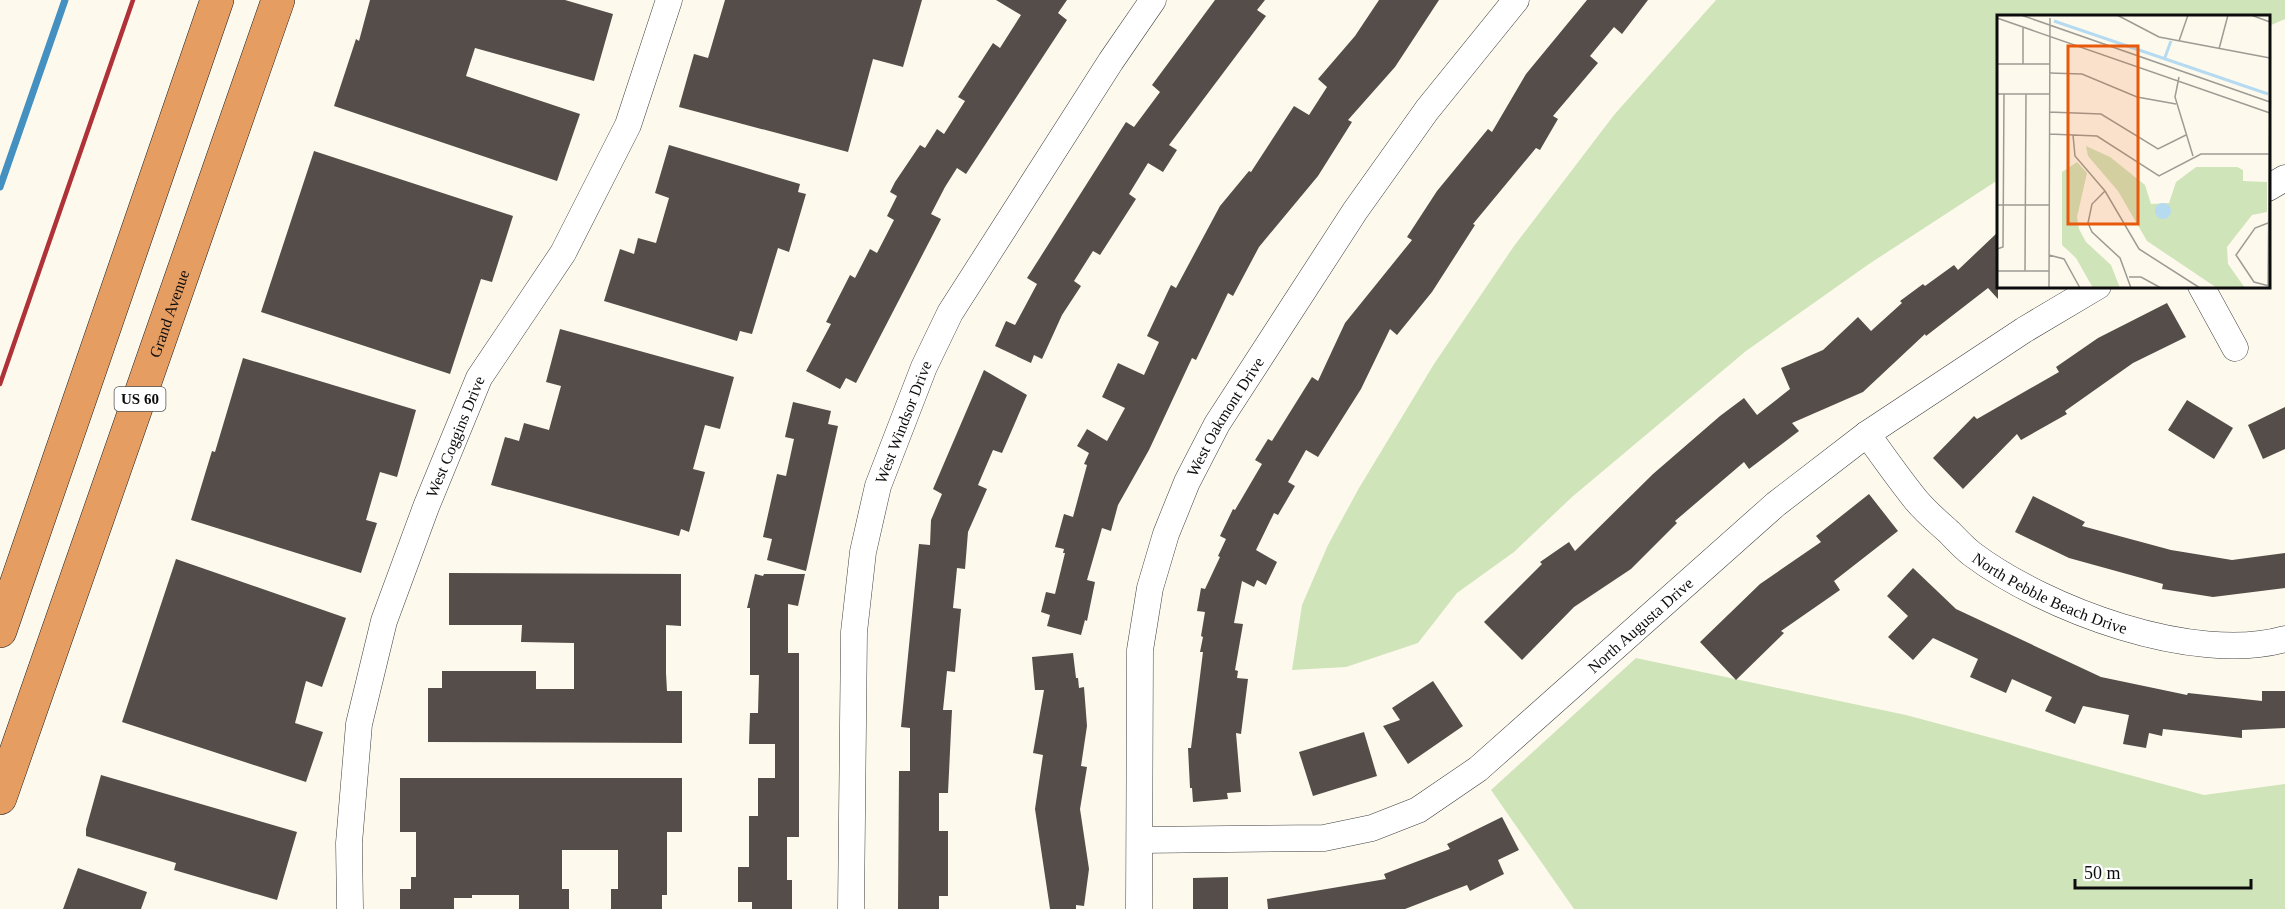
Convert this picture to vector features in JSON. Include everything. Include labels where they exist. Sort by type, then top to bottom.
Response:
[{"type":"highway","points":[[0,631],[217,0]]},
{"type":"highway","name":"Grand Avenue","points":[[0,798],[278,0]]},
{"type":"street","name":"West Coggins Drive","points":[[350,909],[349,843],[359,724],[384,621],[426,507],[479,378],[563,253],[628,125],[669,0]]},
{"type":"street","name":"West Windsor Drive","points":[[851,909],[854,632],[863,552],[878,486],[924,367],[950,313],[1111,61],[1153,0]]},
{"type":"street","name":"West Oakmont Drive","points":[[1139,909],[1140,650],[1150,588],[1166,534],[1187,482],[1217,424],[1355,211],[1427,110],[1516,0]]},
{"type":"street","points":[[2270,187],[2285,178]]},
{"type":"street","name":"North Augusta Drive","points":[[1140,840],[1324,838],[1372,828],[1418,810],[1478,769],[1776,504],[1867,434],[2024,330],[2095,288]]},
{"type":"street","points":[[2202,288],[2235,348]]},
{"type":"street","name":"North Pebble Beach Drive","points":[[1867,434],[1917,502],[1971,554],[2036,594],[2111,625],[2193,642],[2237,646],[2285,639]]},
{"type":"green space","points":[[1716,0],[2285,0],[2285,19],[2270,26],[2270,15],[1997,15],[1997,181],[1869,264],[1746,351],[1572,497],[1514,552],[1457,593],[1418,643],[1346,667],[1292,670],[1302,605],[1328,545],[1359,488],[1434,364],[1514,246],[1614,115]]},
{"type":"green space","points":[[1636,658],[1906,715],[2204,795],[2285,784],[2285,909],[1574,909],[1491,790]]},
{"type":"building","points":[[370,0],[565,0],[613,14],[594,81],[475,48],[466,76],[580,114],[557,181],[334,106],[356,39],[359,41]]},
{"type":"building","points":[[725,0],[922,0],[903,67],[873,59],[848,152],[679,107],[694,54],[708,58]]},
{"type":"building","points":[[996,0],[1067,0],[1058,13],[1067,20],[966,174],[957,168],[945,187],[931,214],[941,219],[856,383],[846,378],[840,389],[806,371],[831,324],[826,322],[850,275],[855,278],[870,249],[877,253],[894,220],[887,216],[897,196],[890,192],[895,182],[920,145],[925,148],[937,129],[944,134],[965,101],[958,97],[993,43],[1000,48],[1021,15]]},
{"type":"building","points":[[1215,0],[1265,0],[1257,10],[1266,16],[1169,145],[1177,150],[1163,172],[1148,163],[1129,194],[1136,199],[1100,255],[1093,251],[1074,281],[1081,286],[1062,315],[1042,359],[1034,355],[1031,363],[995,346],[1006,321],[1015,325],[1037,284],[1027,278],[1126,122],[1134,127],[1160,92],[1152,85]]},
{"type":"building","points":[[1379,0],[1439,0],[1395,67],[1348,120],[1352,122],[1318,176],[1259,247],[1233,296],[1228,293],[1196,360],[1192,358],[1149,450],[1118,505],[1111,531],[1102,528],[1087,580],[1095,582],[1087,621],[1085,620],[1081,635],[1047,626],[1050,615],[1041,612],[1046,592],[1055,594],[1065,553],[1063,553],[1064,549],[1055,547],[1064,514],[1073,517],[1087,465],[1084,464],[1089,453],[1077,446],[1087,429],[1107,441],[1125,408],[1102,397],[1118,363],[1144,375],[1159,342],[1147,336],[1171,285],[1176,288],[1220,206],[1249,171],[1251,172],[1294,106],[1309,115],[1327,87],[1318,79],[1355,36]]},
{"type":"building","points":[[1587,0],[1648,0],[1622,34],[1614,27],[1590,56],[1598,63],[1553,116],[1558,119],[1540,150],[1536,148],[1473,224],[1475,225],[1432,292],[1397,335],[1390,329],[1361,389],[1318,457],[1306,450],[1288,482],[1295,486],[1278,515],[1274,513],[1256,550],[1277,562],[1266,585],[1257,580],[1254,587],[1242,581],[1234,623],[1243,624],[1235,670],[1238,671],[1237,678],[1248,679],[1241,734],[1236,733],[1241,792],[1227,793],[1228,799],[1193,802],[1188,748],[1191,748],[1203,652],[1200,652],[1205,612],[1197,611],[1201,588],[1205,589],[1220,557],[1218,556],[1226,539],[1220,536],[1233,509],[1235,510],[1262,464],[1255,460],[1268,439],[1272,441],[1312,377],[1318,381],[1345,323],[1412,240],[1407,237],[1437,191],[1488,129],[1492,132],[1526,74]]},
{"type":"building","points":[[669,145],[800,184],[798,192],[806,194],[789,252],[778,248],[752,334],[740,331],[737,341],[604,301],[620,249],[634,254],[638,238],[656,243],[669,198],[655,193]]},
{"type":"building","points":[[314,151],[513,216],[492,282],[481,279],[450,374],[261,312]]},
{"type":"building","points":[[1997,233],[1998,299],[1988,288],[1926,336],[1925,334],[1863,392],[1792,423],[1799,431],[1749,469],[1744,462],[1675,521],[1677,523],[1631,569],[1574,607],[1522,660],[1484,622],[1542,564],[1540,562],[1569,542],[1575,551],[1653,474],[1720,416],[1744,398],[1757,415],[1790,389],[1781,368],[1823,350],[1858,317],[1871,331],[1902,303],[1900,301],[1923,284],[1925,286],[1954,265],[1958,270]]},
{"type":"building","points":[[2167,303],[2186,337],[2133,363],[2065,411],[2067,414],[2021,440],[2017,434],[1963,489],[1933,458],[1974,416],[1977,419],[2059,372],[2056,367],[2098,338]]},
{"type":"building","points":[[560,329],[734,377],[720,429],[705,425],[693,469],[705,472],[689,532],[681,529],[679,536],[491,485],[505,437],[519,441],[524,423],[549,430],[561,386],[546,382]]},
{"type":"building","points":[[243,358],[416,410],[397,477],[380,472],[366,520],[377,523],[361,573],[191,520],[212,451],[215,452]]},
{"type":"building","points":[[984,370],[1027,395],[1002,453],[993,450],[978,485],[987,489],[968,532],[965,569],[957,568],[953,608],[961,609],[955,672],[947,671],[943,710],[952,710],[948,793],[939,793],[939,831],[948,831],[948,896],[939,896],[939,909],[898,909],[899,771],[910,771],[910,728],[901,727],[919,544],[930,545],[931,520],[942,494],[933,489]]},
{"type":"building","points":[[2187,400],[2233,428],[2214,459],[2168,430]]},
{"type":"building","points":[[793,402],[831,411],[828,424],[838,426],[806,571],[767,560],[772,539],[763,537],[777,474],[786,476],[794,439],[785,437]]},
{"type":"building","points":[[2285,407],[2285,449],[2263,459],[2248,425]]},
{"type":"building","points":[[1869,494],[1898,531],[1834,581],[1840,590],[1781,631],[1784,633],[1736,680],[1700,642],[1760,584],[1821,542],[1816,536]]},
{"type":"building","points":[[2033,496],[2085,522],[2082,526],[2171,550],[2232,560],[2285,553],[2285,588],[2213,597],[2162,589],[2163,584],[2069,558],[2015,532]]},
{"type":"building","points":[[176,559],[346,618],[322,687],[306,681],[295,723],[323,732],[306,782],[122,722]]},
{"type":"building","points":[[1913,568],[1956,609],[2101,677],[2187,695],[2188,693],[2262,701],[2262,691],[2285,691],[2285,728],[2242,730],[2242,738],[2163,729],[2162,736],[2149,733],[2146,748],[2123,744],[2129,715],[2083,706],[2075,724],[2045,711],[2052,697],[2012,679],[2006,693],[1970,677],[1978,659],[1933,638],[1913,660],[1888,637],[1908,616],[1887,596]]},
{"type":"building","points":[[449,573],[681,574],[681,626],[666,625],[666,673],[667,691],[682,691],[682,743],[428,742],[428,688],[442,688],[442,671],[536,671],[536,689],[574,689],[574,643],[521,642],[522,625],[449,625]]},
{"type":"building","points":[[755,574],[763,576],[764,574],[805,574],[798,606],[788,604],[788,653],[799,653],[799,837],[787,837],[787,880],[792,880],[792,909],[752,909],[752,902],[738,902],[738,867],[749,867],[749,816],[758,816],[758,778],[775,778],[775,744],[749,744],[750,713],[758,713],[759,675],[750,675],[750,608],[747,608]]},
{"type":"building","points":[[1073,653],[1079,688],[1084,687],[1087,726],[1081,766],[1087,767],[1080,809],[1089,869],[1084,906],[1076,905],[1076,909],[1050,909],[1035,809],[1043,755],[1033,753],[1044,690],[1035,690],[1032,657]]},
{"type":"building","points":[[1433,681],[1463,726],[1408,764],[1383,726],[1400,720],[1392,708]]},
{"type":"building","points":[[1364,732],[1377,776],[1313,796],[1299,752]]},
{"type":"building","points":[[101,775],[297,832],[277,900],[174,870],[176,863],[86,836]]},
{"type":"building","points":[[400,778],[682,778],[682,832],[667,832],[667,895],[662,895],[662,909],[611,909],[611,889],[618,889],[618,850],[562,850],[562,889],[569,889],[569,909],[519,909],[519,895],[472,895],[472,898],[454,898],[454,909],[400,909],[400,889],[411,889],[411,877],[416,877],[416,832],[400,832]]},
{"type":"building","points":[[1502,817],[1519,850],[1498,860],[1504,874],[1470,891],[1467,885],[1405,909],[1268,909],[1267,899],[1386,879],[1384,874],[1450,849],[1447,844]]},
{"type":"building","points":[[78,868],[147,892],[141,909],[63,909]]},
{"type":"building","points":[[1228,877],[1228,909],[1193,909],[1193,878]]},
{"type":"waterway","points":[[0,187],[65,0]]},
{"type":"railway","points":[[0,384],[133,0]]}]
